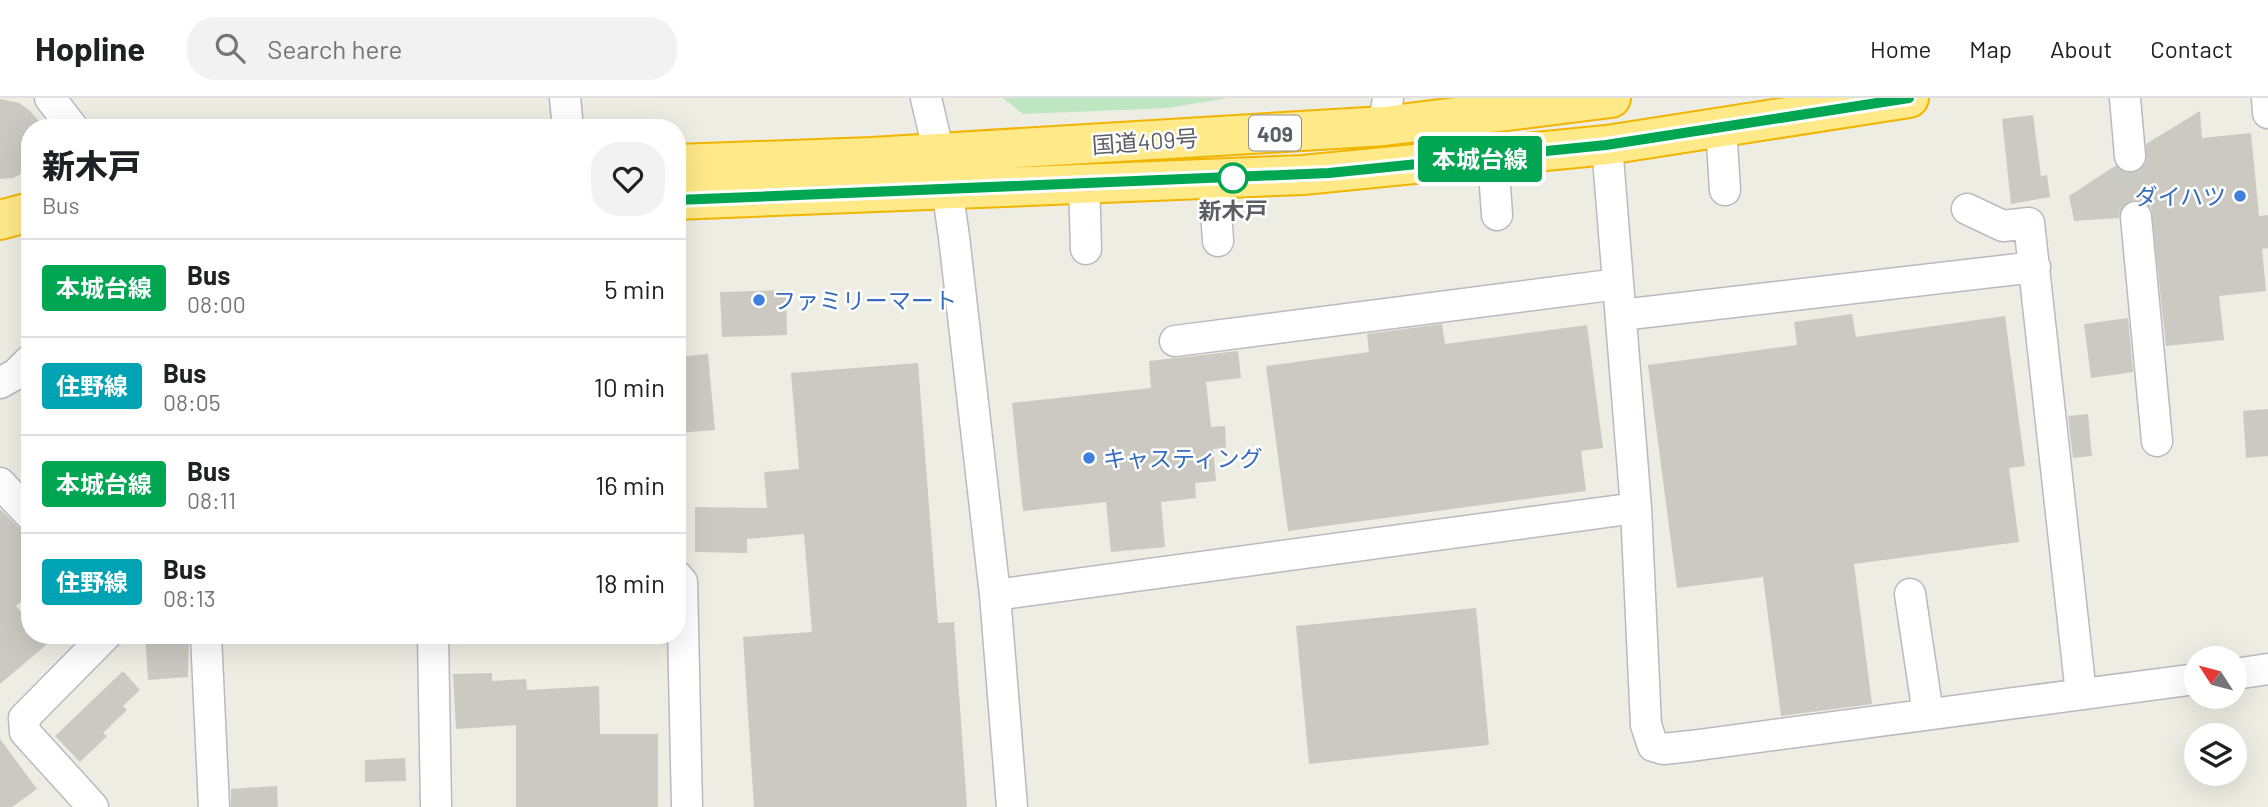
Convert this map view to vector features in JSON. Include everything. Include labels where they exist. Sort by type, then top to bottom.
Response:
[{"type":"highway","name":"国道409号","points":[[686,199],[942,171],[1386,112],[1611,98]]},
{"type":"highway","name":"国道409号","points":[[686,164],[942,171],[1084,182],[1303,175],[1606,145],[1909,98]]},
{"type":"highway","points":[[0,220],[21,214]]},
{"type":"street","points":[[50,98],[66,119]]},
{"type":"street","points":[[565,98],[567,119]]},
{"type":"street","points":[[926,98],[942,171],[995,595],[1012,807]]},
{"type":"street","points":[[2124,98],[2130,156]]},
{"type":"street","points":[[2267,98],[2268,113]]},
{"type":"street","points":[[1721,127],[1726,190]]},
{"type":"street","points":[[1606,145],[1636,508],[1647,738],[1653,746],[1664,749],[1691,746],[2184,681]]},
{"type":"street","points":[[1493,157],[1497,215]]},
{"type":"street","points":[[1214,178],[1218,241]]},
{"type":"street","points":[[1084,182],[1086,249]]},
{"type":"street","points":[[1967,209],[2003,226],[2029,223],[2081,694]]},
{"type":"street","points":[[2136,217],[2157,441]]},
{"type":"street","points":[[1621,315],[2035,267]]},
{"type":"street","points":[[1175,341],[1618,284]]},
{"type":"street","points":[[0,383],[21,369]]},
{"type":"street","points":[[0,483],[21,505]]},
{"type":"street","points":[[995,595],[1636,508]]},
{"type":"street","points":[[1910,594],[1928,714]]},
{"type":"street","points":[[93,807],[25,732],[24,718],[97,644]]},
{"type":"street","points":[[206,644],[215,807]]},
{"type":"street","points":[[433,644],[436,807]]},
{"type":"street","points":[[683,644],[687,807]]},
{"type":"street","points":[[2247,672],[2268,669]]},
{"type":"green space","points":[[1003,98],[1227,98],[1168,108],[1023,114]]},
{"type":"building","points":[[0,99],[19,103],[37,119],[21,119],[21,174],[13,178],[0,179]]},
{"type":"building","points":[[2200,111],[2202,138],[2251,133],[2259,216],[2268,215],[2268,248],[2262,249],[2266,291],[2219,296],[2224,340],[2166,346],[2151,207],[2144,201],[2134,200],[2120,209],[2119,218],[2074,221],[2069,196],[2115,166],[2123,172],[2139,171],[2146,163],[2146,144]]},
{"type":"building","points":[[2033,115],[2041,176],[2047,175],[2050,197],[2011,204],[2002,119]]},
{"type":"building","points":[[786,290],[787,335],[722,337],[720,292]]},
{"type":"building","points":[[1852,314],[1856,337],[2005,316],[2025,466],[2009,468],[2019,542],[1854,564],[1872,704],[1781,716],[1763,577],[1677,588],[1648,365],[1797,345],[1794,322]]},
{"type":"building","points":[[2128,318],[2133,372],[2091,378],[2084,324]]},
{"type":"building","points":[[1442,324],[1445,344],[1587,325],[1603,448],[1581,451],[1586,491],[1288,531],[1266,366],[1369,352],[1367,334]]},
{"type":"building","points":[[1238,351],[1241,378],[1206,382],[1211,427],[1225,426],[1226,448],[1213,449],[1216,481],[1195,483],[1196,498],[1161,502],[1165,547],[1111,552],[1106,502],[1023,511],[1012,403],[1151,388],[1149,361]]},
{"type":"building","points":[[708,354],[715,430],[686,432],[686,356]]},
{"type":"building","points":[[918,363],[938,623],[954,622],[967,807],[754,807],[743,637],[812,632],[804,534],[747,539],[747,553],[695,552],[695,507],[767,508],[764,472],[799,469],[791,373]]},
{"type":"building","points":[[2268,409],[2268,456],[2246,458],[2243,411]]},
{"type":"building","points":[[2088,414],[2092,456],[2073,458],[2068,416]]},
{"type":"building","points":[[0,509],[21,528],[21,601],[16,606],[21,612],[21,644],[47,644],[0,684]]},
{"type":"building","points":[[1476,608],[1489,745],[1309,764],[1296,626]]},
{"type":"building","points":[[146,644],[189,644],[188,677],[148,680]]},
{"type":"building","points":[[123,671],[140,690],[123,706],[127,710],[103,733],[107,736],[80,762],[55,736]]},
{"type":"building","points":[[492,673],[492,681],[526,679],[527,690],[599,686],[600,734],[658,734],[658,807],[516,807],[516,725],[456,729],[453,674]]},
{"type":"building","points":[[0,739],[37,789],[12,807],[0,807]]},
{"type":"building","points":[[405,758],[406,781],[365,782],[365,760]]},
{"type":"building","points":[[277,786],[278,807],[231,807],[231,789]]},
{"type":"tunnel","points":[[2130,156],[2136,217]]},
{"type":"bus line","name":"本城台線","points":[[686,200],[1281,176],[1407,167],[1606,145],[1909,98]]},
{"type":"place","name":"新木戸","points":[[1233,178]]},
{"type":"place","name":"ダイハツ","points":[[2240,196]]},
{"type":"place","name":"ファミリーマート","points":[[759,300]]},
{"type":"place","name":"キャスティング","points":[[1089,458]]}]
